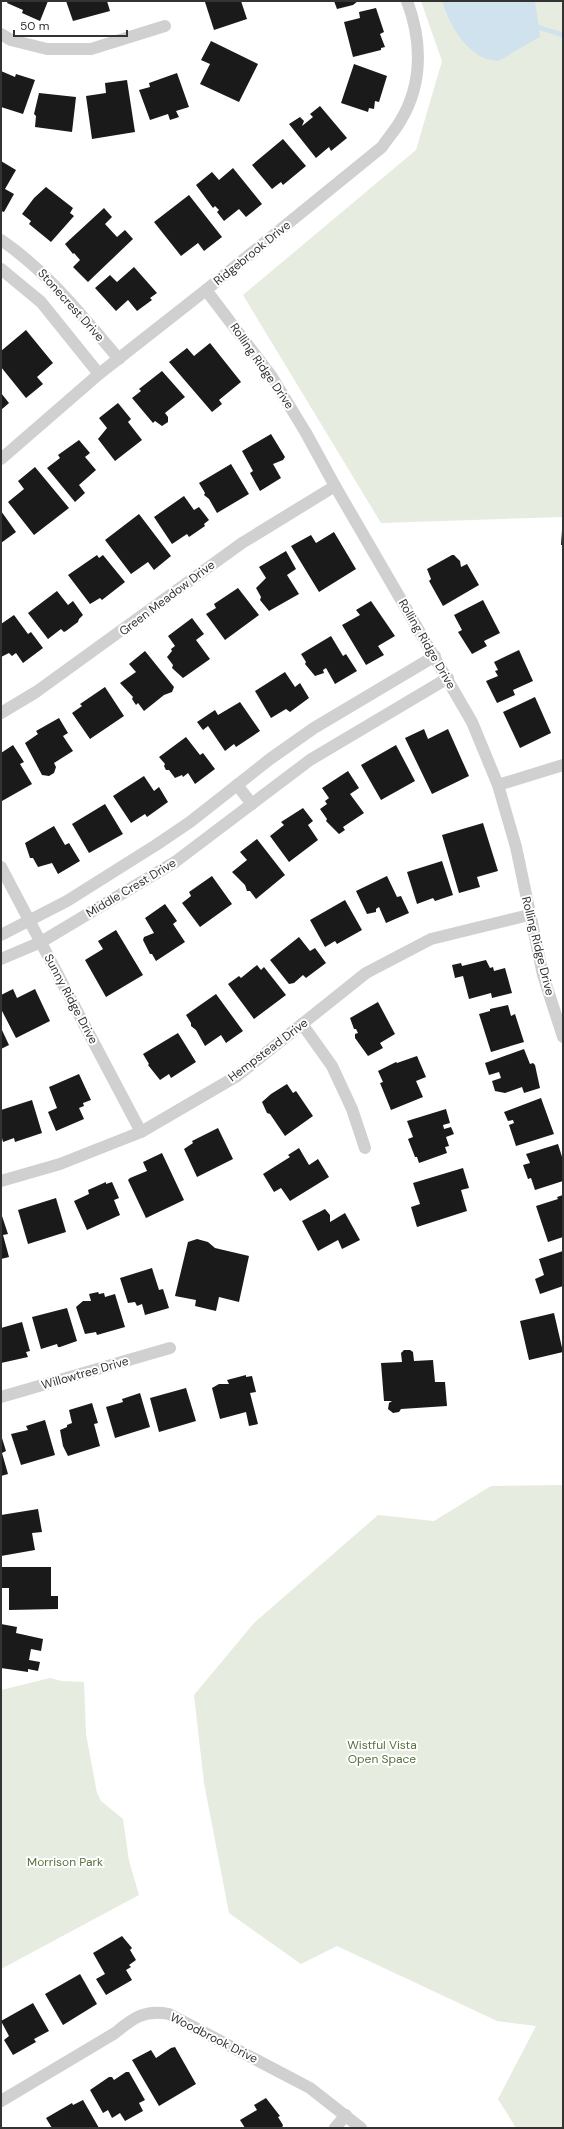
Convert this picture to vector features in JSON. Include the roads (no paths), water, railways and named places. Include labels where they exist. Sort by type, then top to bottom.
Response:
[{"type":"street","name":"Ridgebrook Drive","points":[[1,459],[99,374],[206,290],[382,147],[402,119],[414,88],[418,65],[417,35],[407,1]]},
{"type":"street","points":[[1,34],[11,40],[47,49],[91,49],[165,26]]},
{"type":"street","name":"Stonecrest Drive","points":[[1,240],[17,251],[55,284],[119,359]]},
{"type":"street","name":"Stonecrest Drive","points":[[1,268],[41,302],[99,374]]},
{"type":"street","name":"Rolling Ridge Drive","points":[[206,290],[272,377],[306,433],[335,486],[448,678],[472,722],[498,785],[516,847],[543,975],[563,1037]]},
{"type":"street","name":"Green Meadow Drive","points":[[1,713],[36,692],[242,543],[335,486]]},
{"type":"street","name":"Middle Crest Drive","points":[[1,935],[67,901],[162,841],[190,822],[314,728],[435,656]]},
{"type":"street","name":"Middle Crest Drive","points":[[1,959],[41,942],[176,862],[330,747],[448,678]]},
{"type":"street","points":[[498,785],[563,765]]},
{"type":"street","points":[[237,785],[252,804]]},
{"type":"street","name":"Sunny Ridge Drive","points":[[1,867],[140,1132]]},
{"type":"street","name":"Hempstead Drive","points":[[1,1181],[60,1164],[140,1132],[237,1076],[366,973],[431,938],[530,915]]},
{"type":"street","points":[[302,1024],[332,1066],[352,1109],[365,1148]]},
{"type":"street","name":"Willowtree Drive","points":[[1,1397],[170,1348]]},
{"type":"street","name":"Woodbrook Drive","points":[[1,2101],[115,2033],[130,2021],[146,2013],[156,2012],[169,2014],[310,2088],[361,2128]]},
{"type":"street","points":[[335,2128],[346,2115]]},
{"type":"water","points":[[442,1],[535,1],[540,37],[498,61],[484,58],[473,51],[461,39],[448,16]]},
{"type":"waterway","points":[[534,26],[563,35]]},
{"type":"park label","name":"Wistful Vista Open Space","points":[[382,1752]]},
{"type":"park label","name":"Morrison Park","points":[[65,1862]]}]
